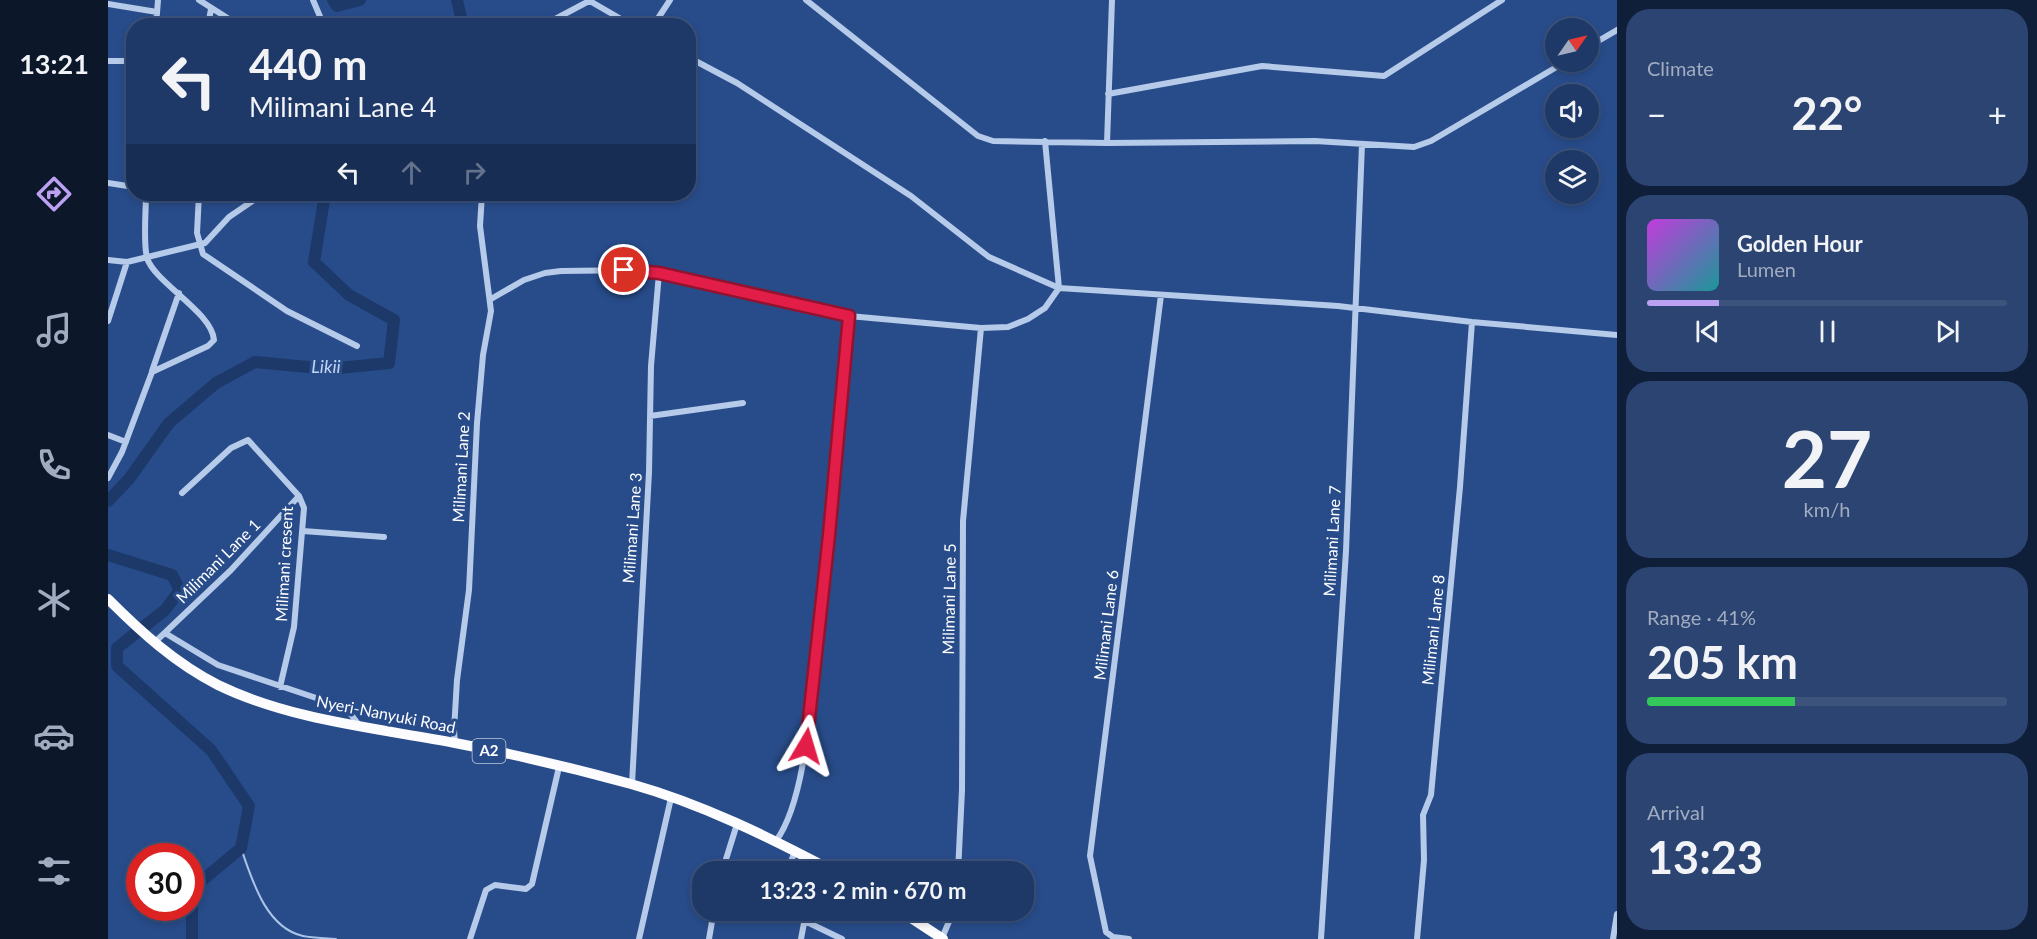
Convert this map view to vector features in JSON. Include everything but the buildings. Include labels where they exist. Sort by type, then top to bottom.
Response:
[{"type":"highway","name":"Nyeri-Nanyuki Road","points":[[108,599],[154,644],[188,668],[238,694],[289,710],[455,743],[632,784],[737,824],[814,861]]},
{"type":"highway","points":[[916,921],[943,939]]},
{"type":"street","points":[[157,18],[158,0]]},
{"type":"street","points":[[199,0],[226,18]]},
{"type":"street","points":[[313,0],[321,18]]},
{"type":"street","points":[[556,18],[589,0],[619,18]]},
{"type":"street","points":[[658,18],[670,0]]},
{"type":"street","points":[[806,0],[978,136],[993,141],[1107,143],[1315,141],[1424,146],[1548,72]]},
{"type":"street","points":[[1107,143],[1112,0]]},
{"type":"street","points":[[1108,94],[1262,66],[1384,76],[1502,0]]},
{"type":"street","points":[[108,4],[157,12]]},
{"type":"street","points":[[209,18],[211,9]]},
{"type":"street","points":[[1599,41],[1617,30]]},
{"type":"street","points":[[108,61],[126,61]]},
{"type":"street","points":[[696,61],[737,83],[911,196],[989,257],[1059,288],[1321,305],[1617,335]]},
{"type":"street","points":[[491,299],[524,280],[561,271],[642,270],[849,316],[981,328],[1008,327],[1028,319],[1045,308],[1059,288],[1046,141]]},
{"type":"street","name":"Milimani Lane 7","points":[[1322,939],[1346,551],[1362,144]]},
{"type":"street","points":[[108,183],[126,186]]},
{"type":"street","points":[[146,201],[147,258],[162,279],[179,293],[210,331],[214,340],[208,346],[152,372]]},
{"type":"street","points":[[199,201],[199,245],[210,259],[287,311],[357,346]]},
{"type":"street","points":[[108,260],[127,262],[206,243],[229,217],[252,201]]},
{"type":"street","name":"Milimani Lane 2","points":[[455,743],[457,680],[469,590],[477,423],[491,299],[480,226],[482,201]]},
{"type":"street","points":[[108,321],[127,262]]},
{"type":"street","name":"Milimani Lane 3","points":[[632,784],[651,366],[659,273]]},
{"type":"street","points":[[108,478],[126,442],[179,293]]},
{"type":"street","name":"Milimani Lane 6","points":[[1129,939],[1113,937],[1106,932],[1090,856],[1161,294]]},
{"type":"street","points":[[776,841],[786,823],[806,746],[829,535],[849,316]]},
{"type":"street","name":"Milimani Lane 8","points":[[1417,939],[1424,860],[1423,815],[1431,795],[1461,478],[1472,322]]},
{"type":"street","name":"Milimani Lane 5","points":[[959,861],[962,790],[963,521],[981,328]]},
{"type":"street","points":[[650,416],[743,403]]},
{"type":"street","points":[[108,435],[126,442]]},
{"type":"street","name":"Milimani cresent","points":[[182,493],[221,456],[244,440],[255,445],[299,496],[304,508],[294,627],[280,687]]},
{"type":"street","name":"Milimani Lane 1","points":[[154,644],[231,570],[299,496]]},
{"type":"street","points":[[303,531],[384,537]]},
{"type":"street","points":[[165,633],[218,665],[346,708],[359,725]]},
{"type":"street","points":[[470,939],[486,890],[495,885],[526,889],[532,884],[559,767]]},
{"type":"street","points":[[639,939],[671,798]]},
{"type":"street","points":[[725,861],[737,824]]},
{"type":"street","points":[[792,861],[795,851]]},
{"type":"street","points":[[1613,939],[1617,914]]},
{"type":"street","points":[[709,939],[712,921]]},
{"type":"street","points":[[801,921],[842,939]]},
{"type":"street","points":[[943,939],[950,921]]},
{"type":"street","points":[[801,939],[804,923]]},
{"type":"waterway","name":"Likii","points":[[333,0],[337,6],[360,0]]},
{"type":"waterway","name":"Likii","points":[[457,0],[461,18]]},
{"type":"waterway","name":"Likii","points":[[108,501],[129,479],[169,423],[216,383],[255,362],[329,369],[389,363],[394,320],[349,295],[314,262],[324,201]]},
{"type":"waterway","name":"Likii","points":[[108,555],[172,575],[180,590],[165,610],[117,648],[117,666],[211,750],[249,806],[241,848],[192,889],[192,939]]},
{"type":"waterway","points":[[241,848],[262,901],[279,923],[303,936],[336,939]]},
{"type":"route","points":[[624,270],[659,273],[849,316],[829,535],[806,746]]}]
